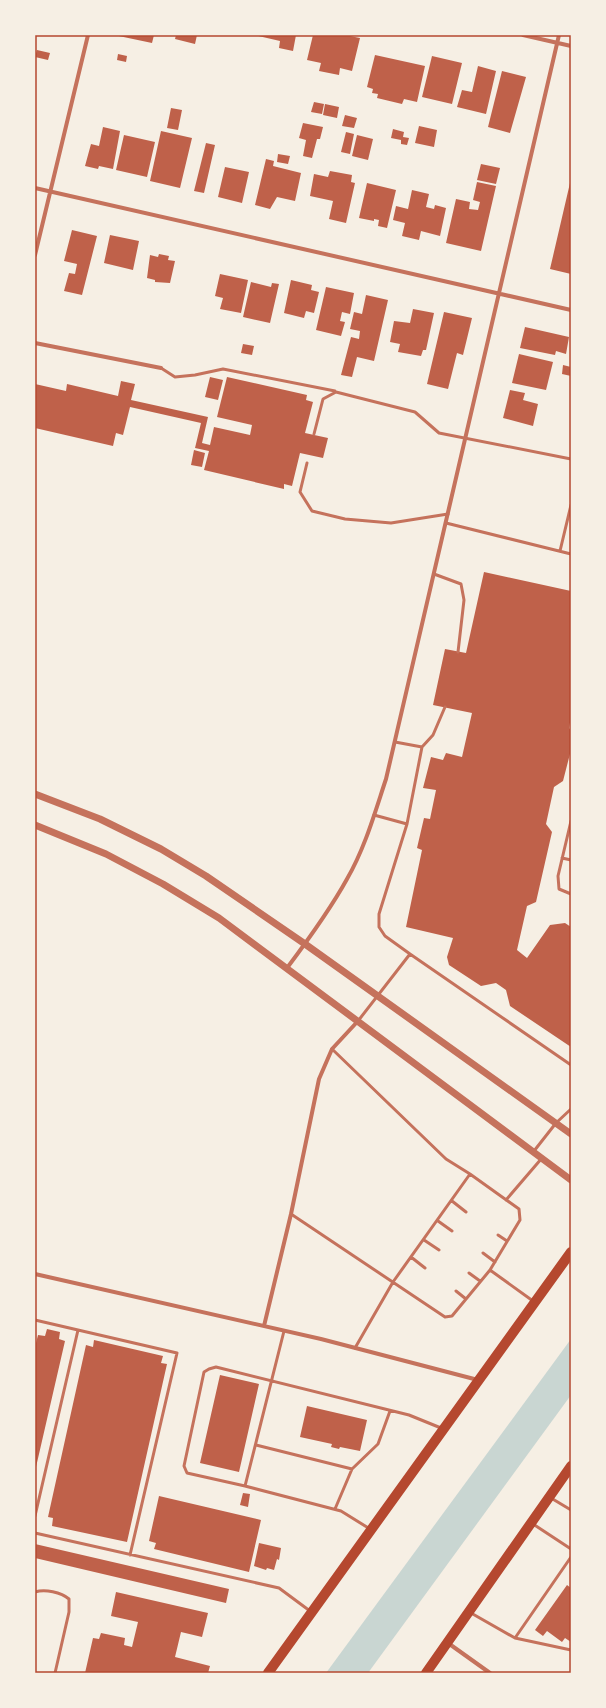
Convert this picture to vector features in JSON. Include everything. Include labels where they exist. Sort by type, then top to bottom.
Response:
[{"type":"main road","points":[[268,1673],[571,1252]]},
{"type":"main road","points":[[426,1673],[571,1466]]},
{"type":"street","points":[[35,255],[88,35]]},
{"type":"street","points":[[523,35],[571,46]]},
{"type":"street","points":[[287,968],[305,944],[347,879],[361,849],[386,779],[559,35]]},
{"type":"street","points":[[35,188],[571,310]]},
{"type":"street","points":[[35,343],[161,368]]},
{"type":"street","points":[[35,794],[100,819],[161,849],[206,876],[305,944],[571,1134]]},
{"type":"street","points":[[35,825],[106,854],[163,884],[219,918],[571,1180]]},
{"type":"street","points":[[264,1326],[291,1214],[319,1079],[332,1049],[358,1021]]},
{"type":"street","points":[[35,1274],[264,1326],[355,1348],[479,1381]]},
{"type":"street","points":[[448,1643],[490,1673]]},
{"type":"lane","points":[[161,368],[175,377],[195,375],[223,369],[336,392],[415,412],[439,433],[571,459]]},
{"type":"lane","points":[[314,434],[323,399],[336,392]]},
{"type":"lane","points":[[307,463],[300,492],[312,511],[345,519],[391,523],[448,514]]},
{"type":"lane","points":[[560,551],[571,505]]},
{"type":"lane","points":[[446,523],[571,554]]},
{"type":"lane","points":[[434,574],[461,584],[464,600],[458,652]]},
{"type":"lane","points":[[445,707],[433,735],[422,747],[407,824],[379,914],[379,927],[385,936],[410,954],[571,1065]]},
{"type":"lane","points":[[395,742],[422,747]]},
{"type":"lane","points":[[374,815],[407,824]]},
{"type":"lane","points":[[571,821],[558,876],[560,889],[571,894]]},
{"type":"lane","points":[[562,858],[571,860]]},
{"type":"lane","points":[[358,1021],[410,954]]},
{"type":"lane","points":[[291,1214],[445,1316],[452,1316],[490,1270],[520,1220],[519,1209],[446,1159],[332,1049]]},
{"type":"lane","points":[[533,1152],[556,1123],[571,1109]]},
{"type":"lane","points":[[506,1200],[542,1158]]},
{"type":"lane","points":[[355,1348],[393,1282],[438,1221],[470,1174]]},
{"type":"lane","points":[[452,1201],[466,1212]]},
{"type":"lane","points":[[438,1221],[452,1231]]},
{"type":"lane","points":[[498,1235],[507,1241]]},
{"type":"lane","points":[[424,1240],[438,1250]]},
{"type":"lane","points":[[483,1253],[495,1262]]},
{"type":"lane","points":[[411,1257],[425,1268]]},
{"type":"lane","points":[[490,1270],[535,1302]]},
{"type":"lane","points":[[469,1273],[480,1282]]},
{"type":"lane","points":[[456,1291],[466,1299]]},
{"type":"lane","points":[[35,1320],[177,1353],[130,1555]]},
{"type":"lane","points":[[35,1516],[78,1330]]},
{"type":"lane","points":[[245,1486],[284,1331]]},
{"type":"lane","points":[[371,1530],[341,1511],[335,1509],[187,1473],[184,1466],[204,1372],[216,1367],[409,1415],[444,1430]]},
{"type":"lane","points":[[335,1509],[352,1469],[378,1444],[390,1410]]},
{"type":"lane","points":[[256,1446],[352,1469]]},
{"type":"lane","points":[[549,1497],[571,1510]]},
{"type":"lane","points":[[531,1523],[571,1549]]},
{"type":"lane","points":[[35,1533],[279,1588],[312,1612]]},
{"type":"lane","points":[[515,1638],[571,1557]]},
{"type":"lane","points":[[35,1592],[44,1590],[66,1596],[69,1599],[69,1612],[55,1673]]},
{"type":"lane","points":[[470,1612],[515,1638],[571,1650]]},
{"type":"shaded area","points":[[571,1339],[571,1395],[368,1673],[326,1673]]},
{"type":"building","points":[[114,35],[154,35],[152,43]]},
{"type":"building","points":[[176,35],[197,35],[195,44],[175,39]]},
{"type":"building","points":[[254,35],[296,35],[293,51],[279,48],[280,41]]},
{"type":"building","points":[[313,35],[345,35],[360,38],[352,71],[340,68],[339,75],[319,71],[321,63],[307,60]]},
{"type":"building","points":[[37,50],[50,53],[48,60],[35,57]]},
{"type":"building","points":[[118,54],[127,56],[126,62],[117,60]]},
{"type":"building","points":[[375,55],[425,66],[417,102],[404,99],[402,104],[377,98],[378,94],[372,93],[373,89],[367,87]]},
{"type":"building","points":[[432,56],[462,63],[452,104],[422,97]]},
{"type":"building","points":[[478,66],[496,71],[486,114],[457,107],[462,90],[472,92]]},
{"type":"building","points":[[502,71],[526,77],[510,133],[488,127]]},
{"type":"building","points":[[314,102],[324,104],[322,114],[311,112]]},
{"type":"building","points":[[325,104],[339,107],[337,118],[323,115]]},
{"type":"building","points":[[171,108],[182,110],[178,130],[167,128]]},
{"type":"building","points":[[345,115],[357,118],[354,128],[342,126]]},
{"type":"building","points":[[303,123],[323,127],[320,139],[317,139],[312,158],[303,156],[306,140],[299,138]]},
{"type":"building","points":[[419,126],[437,130],[434,147],[415,143]]},
{"type":"building","points":[[103,127],[120,131],[113,169],[99,166],[98,169],[85,166],[91,144],[99,146]]},
{"type":"building","points":[[393,129],[404,132],[403,137],[409,138],[407,145],[401,144],[401,140],[391,138]]},
{"type":"building","points":[[161,131],[192,138],[180,188],[150,181]]},
{"type":"building","points":[[346,132],[354,134],[350,154],[341,152]]},
{"type":"building","points":[[124,135],[155,142],[147,177],[116,170]]},
{"type":"building","points":[[357,135],[373,139],[368,160],[352,156]]},
{"type":"building","points":[[206,143],[215,145],[204,193],[194,191]]},
{"type":"building","points":[[278,154],[290,156],[288,164],[277,162]]},
{"type":"building","points":[[266,159],[274,161],[273,166],[301,173],[295,201],[277,197],[270,209],[255,205]]},
{"type":"building","points":[[481,164],[500,168],[496,184],[477,180]]},
{"type":"building","points":[[225,167],[249,172],[242,203],[218,197]]},
{"type":"building","points":[[330,171],[352,175],[351,182],[355,183],[346,223],[329,219],[333,201],[310,196],[314,174],[328,177]]},
{"type":"building","points":[[477,182],[496,186],[481,251],[446,243],[456,199],[470,202],[469,209],[478,210],[480,202],[473,200]]},
{"type":"building","points":[[367,183],[396,190],[387,228],[378,226],[379,220],[374,219],[374,221],[359,218]]},
{"type":"building","points":[[571,183],[571,274],[550,269]]},
{"type":"building","points":[[412,190],[429,194],[426,207],[434,209],[435,205],[446,208],[440,236],[421,231],[419,240],[402,236],[405,223],[393,220],[396,206],[408,209]]},
{"type":"building","points":[[72,230],[97,236],[82,295],[64,291],[69,273],[75,274],[77,264],[64,261]]},
{"type":"building","points":[[110,235],[139,241],[133,270],[104,263]]},
{"type":"building","points":[[159,254],[169,256],[168,260],[175,261],[170,283],[155,282],[155,280],[147,278],[150,255],[158,257]]},
{"type":"building","points":[[220,274],[248,280],[241,313],[220,309],[223,298],[215,296]]},
{"type":"building","points":[[291,280],[312,285],[311,290],[319,292],[314,313],[306,311],[304,318],[284,313]]},
{"type":"building","points":[[251,282],[271,287],[272,283],[279,284],[270,323],[243,317]]},
{"type":"building","points":[[326,287],[354,293],[350,314],[342,312],[340,321],[345,322],[341,336],[316,330]]},
{"type":"building","points":[[366,295],[388,300],[374,361],[357,357],[352,377],[341,375],[351,337],[359,339],[360,331],[350,329],[354,312],[362,314]]},
{"type":"building","points":[[413,309],[434,313],[426,350],[423,350],[421,356],[398,352],[400,344],[390,342],[394,321],[410,323]]},
{"type":"building","points":[[444,312],[472,318],[463,355],[457,353],[448,389],[427,384]]},
{"type":"building","points":[[525,327],[569,337],[566,354],[556,351],[555,355],[520,348]]},
{"type":"building","points":[[243,344],[254,346],[252,355],[241,353]]},
{"type":"building","points":[[519,354],[553,362],[546,390],[512,383]]},
{"type":"building","points":[[563,365],[571,367],[571,376],[562,374]]},
{"type":"building","points":[[210,377],[223,380],[218,400],[205,397]]},
{"type":"building","points":[[227,377],[307,395],[306,400],[313,402],[305,433],[328,438],[323,458],[300,453],[292,486],[284,484],[284,489],[204,470],[209,451],[195,448],[201,423],[130,407],[123,435],[116,433],[113,446],[35,428],[35,384],[66,391],[67,384],[118,396],[121,381],[135,384],[131,400],[208,417],[202,443],[210,445],[214,427],[250,435],[252,425],[217,417]]},
{"type":"building","points":[[510,390],[525,393],[523,400],[538,404],[533,426],[503,418]]},
{"type":"building","points":[[194,450],[205,453],[202,467],[191,465]]},
{"type":"building","points":[[484,572],[571,591],[571,717],[569,728],[571,731],[571,750],[563,781],[554,787],[546,824],[552,832],[536,902],[527,906],[517,950],[527,958],[550,925],[565,923],[571,927],[571,1047],[510,1006],[506,990],[496,983],[481,986],[449,965],[447,957],[453,938],[406,927],[422,850],[417,848],[424,818],[430,819],[436,790],[423,788],[431,757],[443,760],[446,753],[462,757],[472,713],[433,705],[445,649],[466,653]]},
{"type":"building","points":[[47,1329],[60,1332],[59,1339],[65,1341],[36,1467],[35,1347],[38,1335],[45,1336]]},
{"type":"building","points":[[94,1340],[163,1356],[161,1363],[167,1364],[127,1542],[52,1526],[53,1518],[48,1517],[86,1345],[93,1347]]},
{"type":"building","points":[[220,1375],[259,1384],[239,1472],[200,1463]]},
{"type":"building","points":[[307,1406],[367,1420],[360,1451],[340,1447],[339,1449],[331,1447],[332,1444],[300,1437]]},
{"type":"building","points":[[243,1493],[250,1494],[248,1507],[240,1505]]},
{"type":"building","points":[[159,1496],[261,1520],[249,1572],[154,1549],[156,1543],[149,1541]]},
{"type":"building","points":[[259,1543],[281,1548],[279,1560],[277,1559],[274,1570],[267,1568],[266,1570],[254,1566]]},
{"type":"building","points":[[35,1544],[229,1589],[226,1603],[35,1558]]},
{"type":"building","points":[[567,1585],[571,1588],[571,1642],[565,1638],[562,1642],[547,1631],[543,1636],[535,1630]]},
{"type":"building","points":[[116,1592],[208,1613],[202,1637],[181,1632],[175,1657],[210,1666],[208,1673],[85,1673],[93,1638],[99,1639],[101,1633],[125,1638],[124,1645],[132,1647],[138,1622],[111,1616]]}]
